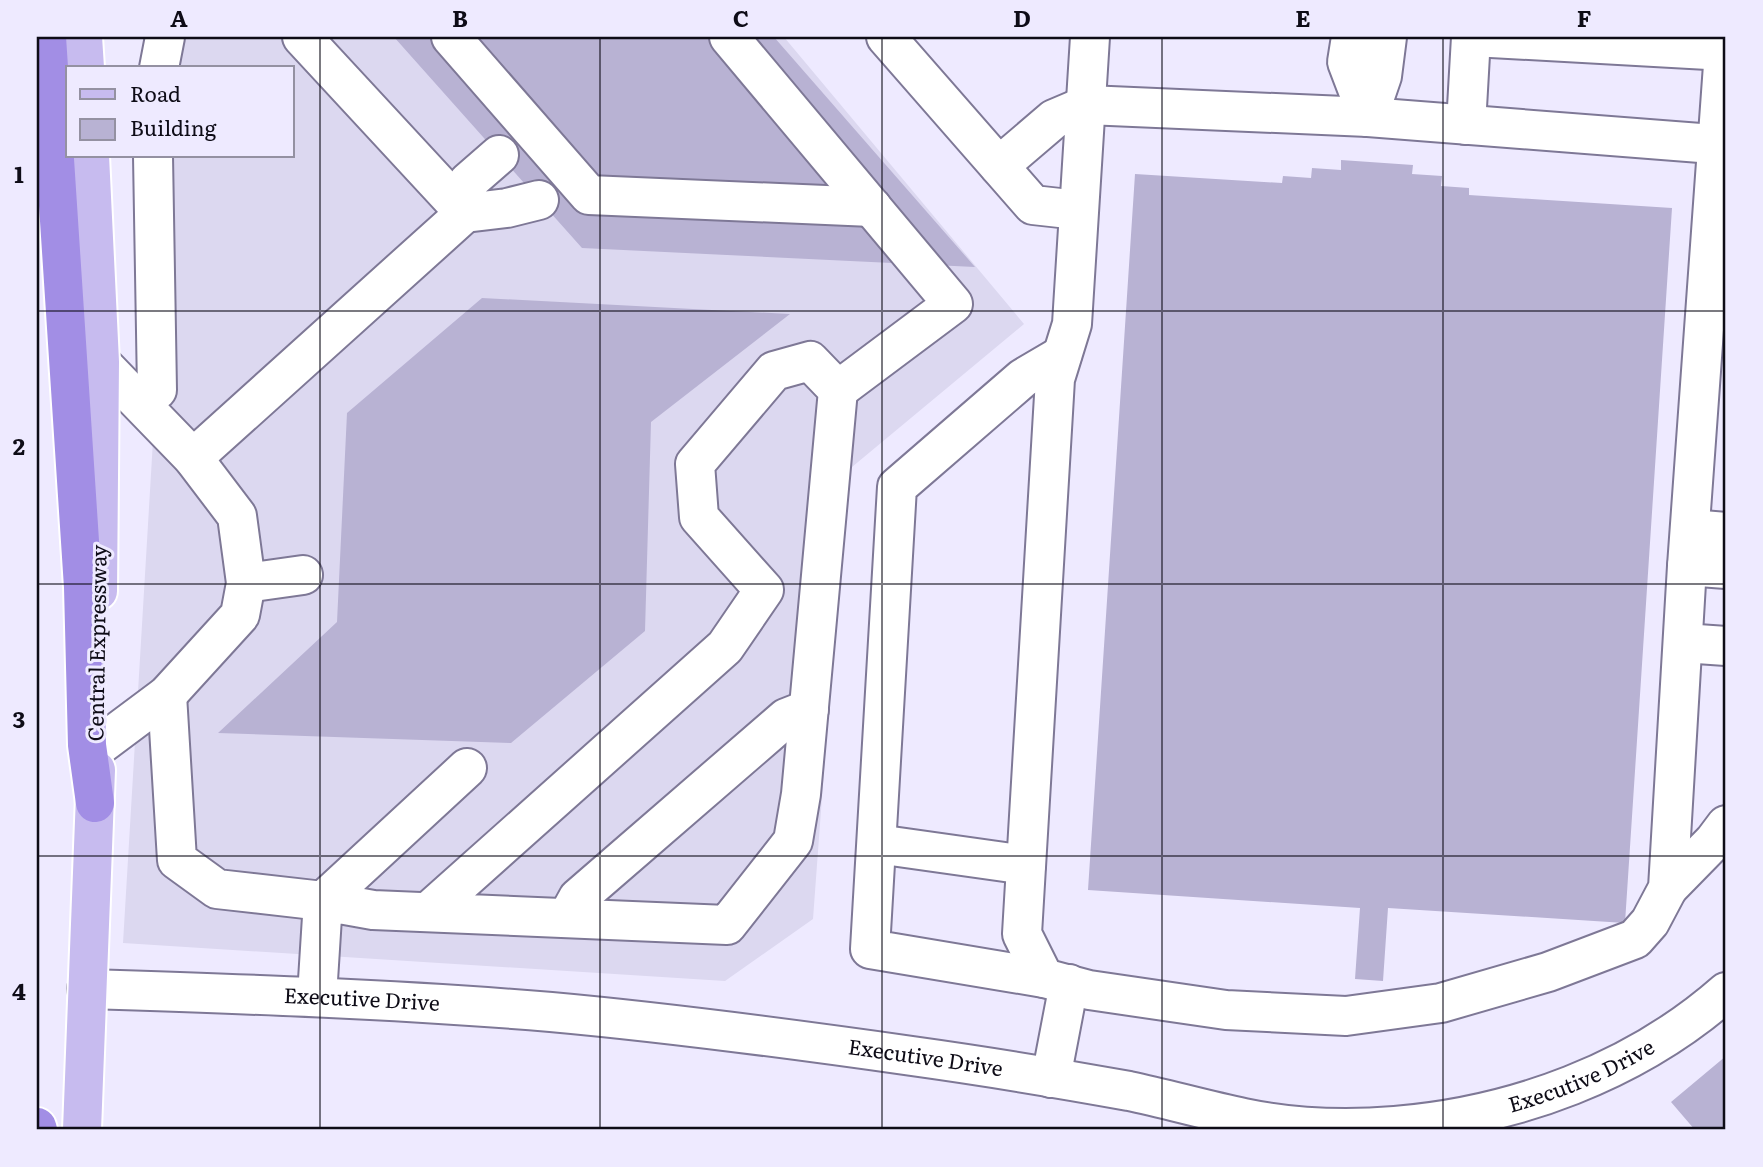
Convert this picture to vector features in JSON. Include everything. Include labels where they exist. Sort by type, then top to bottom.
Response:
[{"type":"highway","points":[[47,37],[82,574],[87,745],[95,803]]},
{"type":"main road","points":[[83,37],[85,66]]},
{"type":"main road","name":"Central Expressway","points":[[82,1130],[95,803],[100,362],[90,158]]},
{"type":"street","points":[[159,66],[165,37]]},
{"type":"street","points":[[302,37],[465,213]]},
{"type":"street","points":[[451,37],[589,195],[872,207]]},
{"type":"street","points":[[167,695],[177,860],[217,889],[323,901],[373,910],[727,925],[793,841],[801,794],[838,390],[953,304],[729,37]]},
{"type":"street","points":[[886,37],[1033,205],[1078,210]]},
{"type":"street","points":[[1051,1078],[1057,981],[1021,934],[1055,379],[1072,324],[1090,37]]},
{"type":"street","points":[[1351,37],[1347,62],[1368,117]]},
{"type":"street","points":[[1368,117],[1382,76],[1387,37]]},
{"type":"street","points":[[1466,125],[1472,37],[1725,51],[1701,542],[1683,643],[1668,888]]},
{"type":"street","points":[[999,166],[1054,119],[1087,105],[1368,117],[1722,145]]},
{"type":"street","points":[[465,213],[468,182],[499,155]]},
{"type":"street","points":[[153,158],[157,390]]},
{"type":"street","points":[[193,458],[465,213],[507,208],[539,200]]},
{"type":"street","points":[[1062,355],[1023,378],[897,487],[870,949],[1057,981],[1089,990],[1226,1010],[1346,1016],[1441,1003],[1548,972],[1634,939],[1650,922],[1668,888],[1726,825]]},
{"type":"street","points":[[428,912],[725,647],[764,590],[699,517],[695,464],[774,371],[810,361],[838,390]]},
{"type":"street","points":[[96,748],[167,695],[240,615],[246,583],[237,516],[193,458],[100,362]]},
{"type":"street","points":[[1701,542],[1726,569]]},
{"type":"street","points":[[246,583],[303,575]]},
{"type":"street","points":[[1683,643],[1726,646]]},
{"type":"street","points":[[567,918],[578,898],[786,718],[809,709]]},
{"type":"street","points":[[317,996],[323,901],[467,768]]},
{"type":"street","points":[[877,844],[1026,865]]},
{"type":"street","name":"Executive Drive","points":[[87,989],[317,996],[553,1013],[760,1034],[1132,1092],[1247,1125],[1320,1127],[1427,1126],[1505,1109],[1593,1077],[1647,1048],[1705,1011],[1726,992]]},
{"type":"shaded area","points":[[177,37],[784,37],[1024,324],[846,472],[813,919],[725,981],[123,943],[170,158],[294,158],[294,66],[175,66]]},
{"type":"building","points":[[394,37],[774,37],[975,267],[582,248]]},
{"type":"building","points":[[1341,160],[1413,165],[1412,174],[1442,176],[1441,186],[1469,188],[1469,195],[1672,208],[1625,923],[1388,908],[1383,981],[1355,979],[1360,908],[1088,890],[1135,174],[1282,183],[1283,176],[1311,178],[1312,168],[1341,170]]},
{"type":"building","points":[[482,298],[790,314],[651,422],[645,631],[511,743],[218,733],[337,622],[347,413]]},
{"type":"building","points":[[1726,1056],[1726,1130],[1695,1130],[1671,1102]]}]
